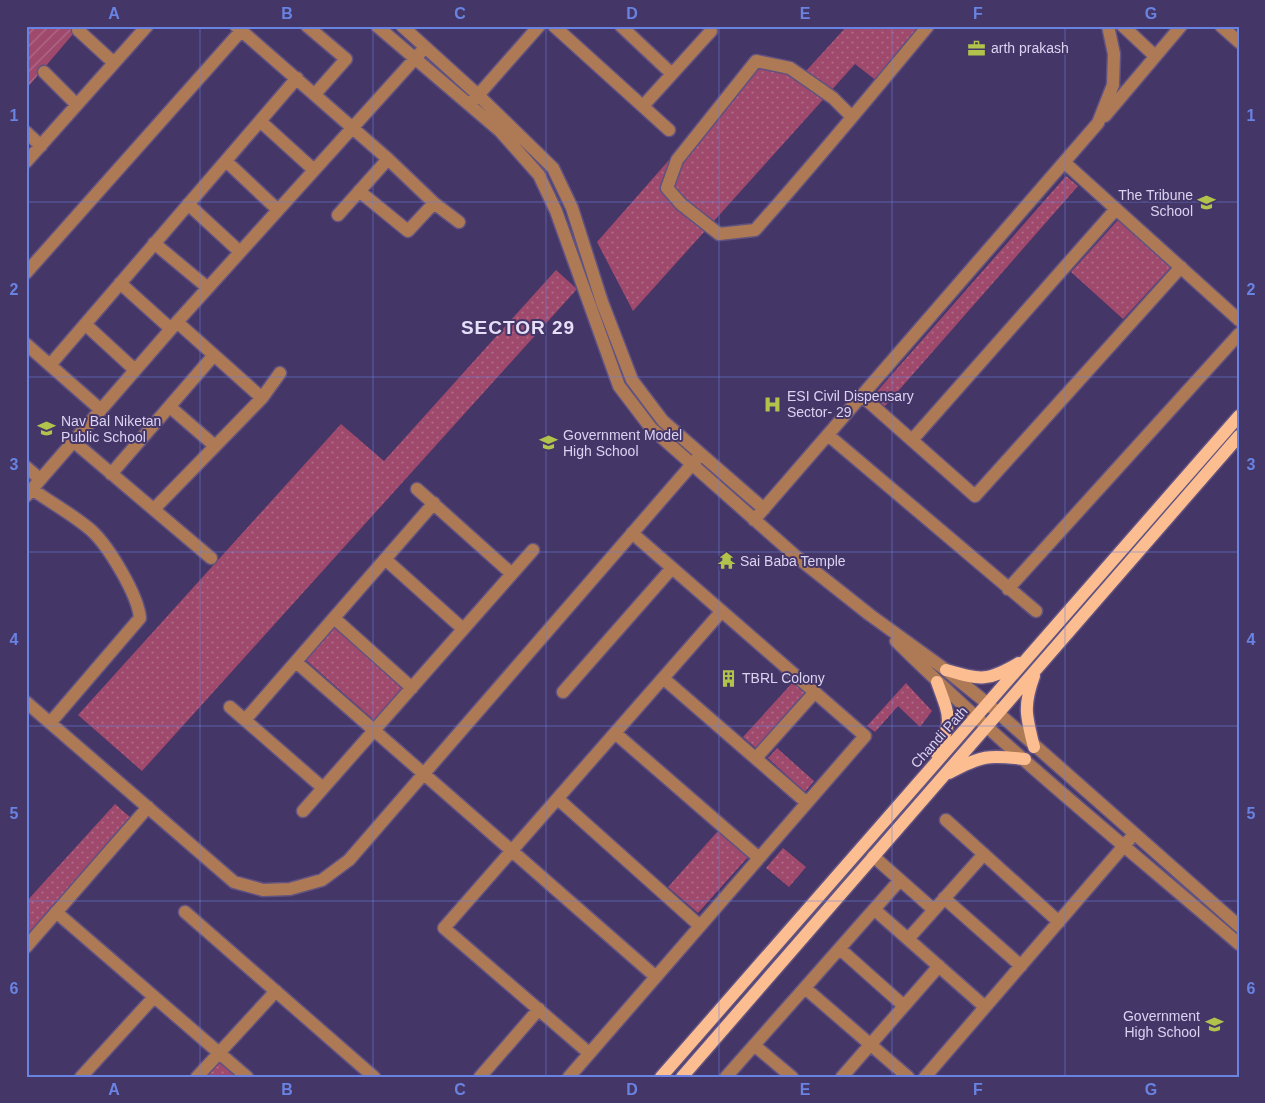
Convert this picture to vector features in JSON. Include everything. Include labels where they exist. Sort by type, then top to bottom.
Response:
[{"type":"main road","name":"Chandi Path","points":[[661,1077],[1239,416]]},
{"type":"main road","name":"Chandi Path","points":[[682,1077],[1239,436]]},
{"type":"main road","points":[[946,670],[977,679],[1001,674],[1027,659]]},
{"type":"main road","points":[[1034,747],[1027,720],[1026,698],[1036,669]]},
{"type":"main road","points":[[931,768],[949,728],[948,712],[938,682]]},
{"type":"main road","points":[[943,776],[972,760],[992,755],[1025,759]]},
{"type":"street","points":[[26,162],[147,26]]},
{"type":"street","points":[[307,26],[346,59],[315,94]]},
{"type":"street","points":[[378,26],[500,131],[539,175],[556,211],[619,386],[651,428],[798,558],[988,704],[1034,747],[1239,926]]},
{"type":"street","points":[[402,26],[478,95],[553,168],[572,208],[602,302],[632,380],[663,421],[764,509]]},
{"type":"street","points":[[470,106],[539,26]]},
{"type":"street","points":[[554,26],[669,130]]},
{"type":"street","points":[[621,26],[672,74]]},
{"type":"street","points":[[852,117],[833,98],[790,68],[756,60],[677,160],[667,188],[682,204],[719,234],[754,230],[852,117],[928,26]]},
{"type":"street","points":[[1098,123],[1112,85],[1114,54],[1108,26]]},
{"type":"street","points":[[1123,26],[1156,56]]},
{"type":"street","points":[[754,520],[1181,26]]},
{"type":"street","points":[[1221,26],[1239,42]]},
{"type":"street","points":[[26,273],[238,28],[459,222]]},
{"type":"street","points":[[78,30],[114,63]]},
{"type":"street","points":[[643,106],[711,31]]},
{"type":"street","points":[[33,488],[174,326],[425,46]]},
{"type":"street","points":[[44,72],[77,105]]},
{"type":"street","points":[[50,364],[297,78]]},
{"type":"street","points":[[260,121],[314,170]]},
{"type":"street","points":[[26,132],[41,146]]},
{"type":"street","points":[[338,215],[388,159]]},
{"type":"street","points":[[226,161],[278,210]]},
{"type":"street","points":[[1064,162],[1239,320]]},
{"type":"street","points":[[359,191],[408,231],[434,202]]},
{"type":"street","points":[[188,204],[240,252]]},
{"type":"street","points":[[912,440],[1116,209]]},
{"type":"street","points":[[154,243],[208,288]]},
{"type":"street","points":[[862,396],[975,496],[1180,267]]},
{"type":"street","points":[[120,284],[214,355],[262,398]]},
{"type":"street","points":[[85,324],[135,370]]},
{"type":"street","points":[[1008,589],[1239,334]]},
{"type":"street","points":[[26,344],[101,410]]},
{"type":"street","points":[[111,474],[214,355]]},
{"type":"street","points":[[154,510],[262,398],[280,373]]},
{"type":"street","points":[[170,407],[215,446]]},
{"type":"street","points":[[828,435],[1036,611]]},
{"type":"street","points":[[73,441],[211,558]]},
{"type":"street","points":[[26,702],[234,882],[263,890],[290,889],[322,880],[348,860],[701,454]]},
{"type":"street","points":[[26,467],[33,488],[93,532],[123,576],[139,604],[140,618],[50,723]]},
{"type":"street","points":[[417,489],[512,574]]},
{"type":"street","points":[[245,720],[434,503]]},
{"type":"street","points":[[569,1077],[865,736],[632,533]]},
{"type":"street","points":[[303,812],[533,550]]},
{"type":"street","points":[[386,559],[463,629]]},
{"type":"street","points":[[563,692],[672,568]]},
{"type":"street","points":[[589,1053],[444,928],[721,612]]},
{"type":"street","points":[[870,615],[986,726],[1239,944]]},
{"type":"street","points":[[334,618],[412,688]]},
{"type":"street","points":[[296,662],[656,977]]},
{"type":"street","points":[[663,678],[807,803]]},
{"type":"street","points":[[756,758],[815,692]]},
{"type":"street","points":[[230,707],[323,788]]},
{"type":"street","points":[[615,733],[759,858]]},
{"type":"street","points":[[558,799],[700,926]]},
{"type":"street","points":[[26,947],[148,807]]},
{"type":"street","points":[[946,820],[1059,922]]},
{"type":"street","points":[[925,1077],[1134,835]]},
{"type":"street","points":[[908,939],[984,854]]},
{"type":"street","points":[[873,856],[934,910]]},
{"type":"street","points":[[726,1077],[900,880]]},
{"type":"street","points":[[944,898],[1021,966]]},
{"type":"street","points":[[875,910],[985,1007]]},
{"type":"street","points":[[56,912],[247,1077]]},
{"type":"street","points":[[185,912],[374,1077]]},
{"type":"street","points":[[840,949],[904,1006]]},
{"type":"street","points":[[842,1077],[939,966]]},
{"type":"street","points":[[805,988],[908,1077]]},
{"type":"street","points":[[197,1077],[276,991]]},
{"type":"street","points":[[81,1077],[154,997]]},
{"type":"street","points":[[480,1077],[539,1009]]},
{"type":"street","points":[[754,1045],[792,1077]]},
{"type":"shaded area","points":[[26,26],[80,26],[26,89]]},
{"type":"shaded area","points":[[847,26],[937,26],[882,85],[855,64],[633,311],[597,242],[756,61],[806,71]]},
{"type":"shaded area","points":[[1066,176],[1078,186],[885,406],[873,396]]},
{"type":"shaded area","points":[[1118,220],[1171,267],[1123,319],[1071,272]]},
{"type":"shaded area","points":[[556,270],[577,289],[142,771],[78,715],[341,424],[384,461]]},
{"type":"shaded area","points":[[335,627],[405,690],[376,722],[306,660]]},
{"type":"shaded area","points":[[793,682],[805,693],[756,748],[743,737]]},
{"type":"shaded area","points":[[906,683],[932,711],[920,727],[898,706],[875,732],[867,726]]},
{"type":"shaded area","points":[[777,748],[814,781],[805,792],[768,758]]},
{"type":"shaded area","points":[[115,804],[131,818],[26,936],[26,902]]},
{"type":"shaded area","points":[[718,831],[748,857],[698,913],[668,887]]},
{"type":"shaded area","points":[[783,848],[806,867],[789,887],[766,868]]},
{"type":"shaded area","points":[[220,1062],[236,1077],[206,1077]]},
{"type":"place","name":"arth prakash","points":[[977,48]]},
{"type":"place","name":"The Tribune School","points":[[1207,203]]},
{"type":"place","name":"ESI Civil Dispensary Sector- 29","points":[[773,404]]},
{"type":"place","name":"Nav Bal Niketan Public School","points":[[47,429]]},
{"type":"place","name":"Government Model High School","points":[[549,443]]},
{"type":"place","name":"Sai Baba Temple","points":[[726,561]]},
{"type":"place","name":"TBRL Colony","points":[[728,678]]},
{"type":"place","name":"Government High School","points":[[1214,1024]]},
{"type":"district","name":"SECTOR 29","points":[[518,327]]}]
